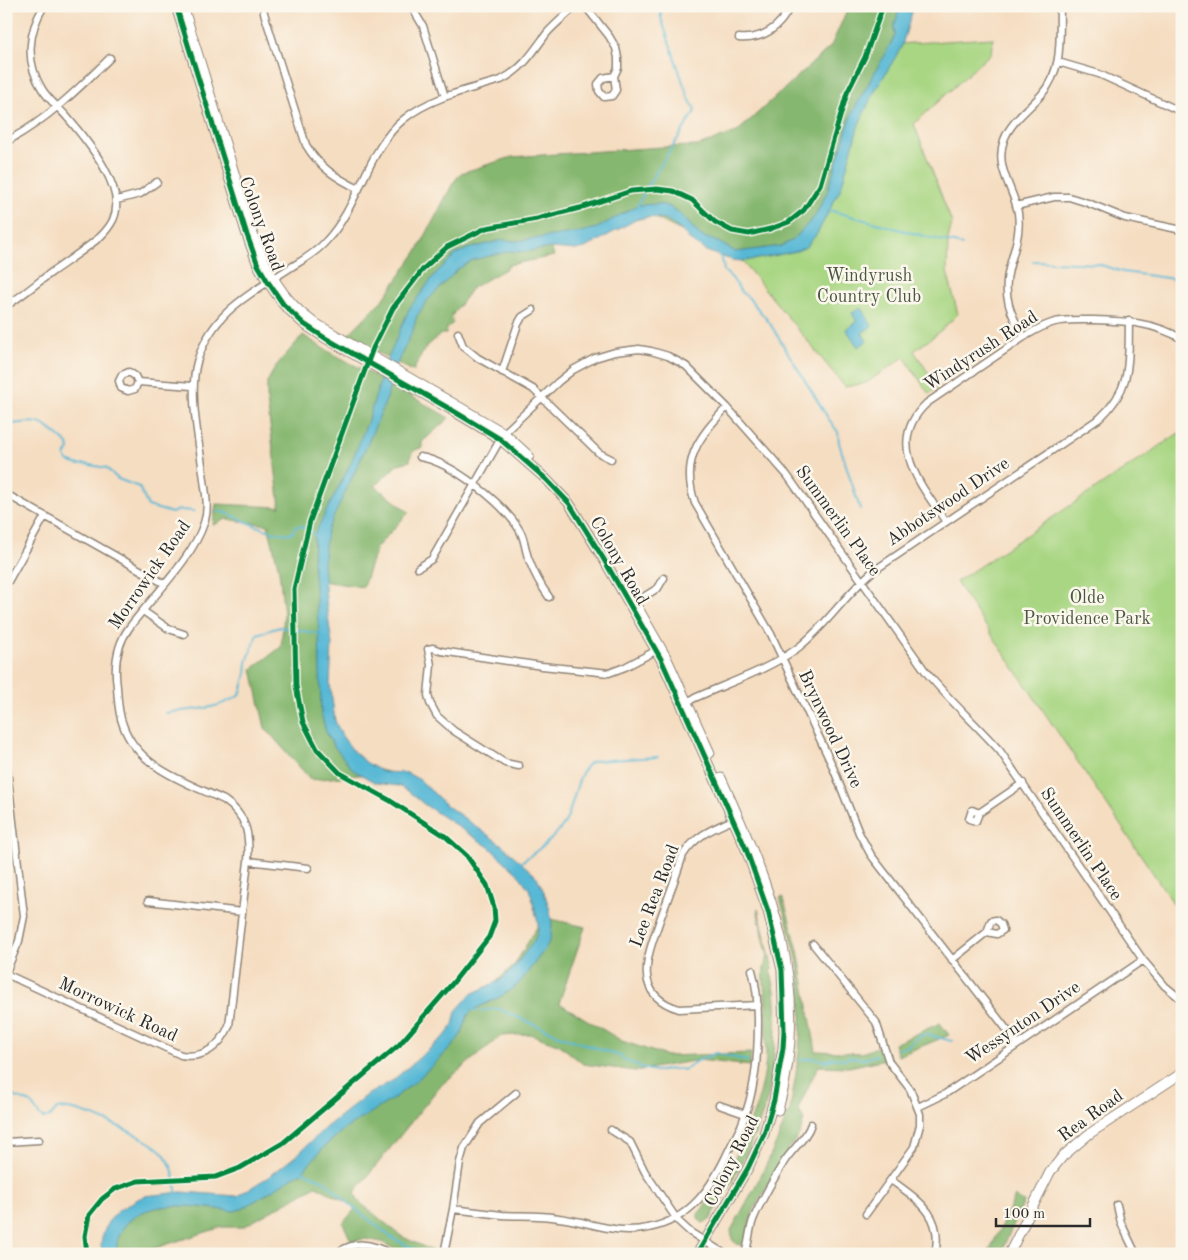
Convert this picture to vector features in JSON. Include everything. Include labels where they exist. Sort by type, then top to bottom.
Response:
[{"type":"main road","name":"Colony Road","points":[[176,6],[258,265],[291,303],[299,316],[502,436],[538,464],[575,502],[658,649],[763,876],[788,970],[791,1016],[790,1047],[781,1100],[770,1134],[755,1167],[698,1254]]},
{"type":"main road","name":"Colony Road","points":[[182,6],[270,281]]},
{"type":"main road","name":"Rea Road","points":[[1009,1254],[1050,1172],[1063,1156],[1089,1134],[1182,1073]]},
{"type":"main road","name":"Colony Road","points":[[704,1254],[707,1243]]},
{"type":"street","points":[[6,306],[101,236],[114,219],[116,200],[112,184],[94,153],[42,89],[34,74],[30,51],[32,32],[44,6]]},
{"type":"street","points":[[263,6],[306,145],[317,162],[331,174],[359,189]]},
{"type":"street","points":[[411,6],[423,26],[445,97]]},
{"type":"street","name":"Morrowick Road","points":[[6,973],[168,1050],[186,1056],[201,1054],[214,1048],[220,1042],[229,1026],[249,838],[238,812],[224,800],[152,764],[132,743],[122,724],[116,683],[116,658],[124,637],[200,535],[206,516],[207,503],[192,386],[197,363],[202,349],[219,320],[238,302],[308,257],[327,241],[340,224],[384,142],[396,126],[418,109],[445,97],[510,76],[526,62],[558,21],[576,6]]},
{"type":"street","points":[[585,6],[616,48],[618,68],[614,76]]},
{"type":"street","points":[[739,38],[757,37],[776,28],[790,6]]},
{"type":"street","points":[[1024,338],[1012,316],[1007,300],[1006,288],[1009,267],[1018,239],[1019,224],[1016,206],[1001,165],[1001,156],[1004,141],[1014,122],[1047,88],[1055,72],[1060,46],[1060,6]]},
{"type":"street","points":[[11,139],[58,107],[110,58]]},
{"type":"street","points":[[1058,62],[1099,74],[1182,112]]},
{"type":"street","points":[[116,200],[140,194],[157,182]]},
{"type":"street","points":[[1016,206],[1054,197],[1069,197],[1124,218],[1182,230]]},
{"type":"street","points":[[502,372],[518,324],[522,318],[533,310]]},
{"type":"street","name":"Windyrush Road","points":[[946,522],[918,480],[910,464],[908,440],[912,424],[916,415],[927,403],[1040,328],[1062,320],[1129,321],[1155,326],[1182,339]]},
{"type":"street","name":"Abbotswood Drive","points":[[684,702],[782,659],[810,637],[862,580],[1100,418],[1121,392],[1127,374],[1129,321]]},
{"type":"street","points":[[458,333],[463,346],[478,358],[533,389],[599,453],[611,459]]},
{"type":"street","name":"Summerlin Place","points":[[418,568],[432,559],[502,436],[558,382],[583,363],[615,352],[639,349],[663,354],[679,361],[693,371],[787,475],[933,681],[1000,751],[1143,960],[1165,986],[1182,1000]]},
{"type":"street","points":[[138,382],[192,386]]},
{"type":"street","name":"Brynwood Drive","points":[[727,407],[703,433],[694,450],[690,471],[692,492],[698,507],[759,611],[832,765],[865,844],[877,864],[1018,1044]]},
{"type":"street","points":[[420,457],[433,459],[475,484],[501,508],[520,531],[529,560],[540,584],[549,597]]},
{"type":"street","points":[[6,494],[165,584]]},
{"type":"street","points":[[6,585],[45,516]]},
{"type":"street","points":[[632,604],[658,588],[664,578]]},
{"type":"street","points":[[143,611],[169,629],[184,634]]},
{"type":"street","points":[[520,766],[505,763],[449,727],[437,716],[428,695],[431,665],[428,649],[433,648],[460,654],[610,673],[658,649]]},
{"type":"street","points":[[6,761],[24,916],[20,941],[6,973]]},
{"type":"street","points":[[979,813],[1023,783]]},
{"type":"street","name":"Lee Rea Road","points":[[736,819],[702,835],[691,843],[683,855],[648,954],[646,963],[647,982],[657,997],[670,1007],[679,1009],[758,1005]]},
{"type":"street","points":[[248,861],[308,868]]},
{"type":"street","points":[[148,901],[242,912]]},
{"type":"street","points":[[952,960],[987,932]]},
{"type":"street","points":[[813,944],[876,1022],[889,1062],[910,1090],[918,1107],[920,1125],[914,1147],[866,1214]]},
{"type":"street","name":"Wessynton Drive","points":[[918,1107],[945,1094],[1143,960]]},
{"type":"street","points":[[453,1209],[558,1218],[609,1230],[624,1231],[652,1228],[676,1218],[691,1208],[718,1174],[745,1114],[756,1067],[758,1005],[752,970]]},
{"type":"street","points":[[444,1254],[460,1162],[468,1139],[480,1123],[516,1093]]},
{"type":"street","points":[[719,1105],[745,1114]]},
{"type":"street","points":[[745,1254],[750,1228],[758,1209],[784,1162],[806,1135],[811,1124]]},
{"type":"street","points":[[611,1130],[630,1142],[645,1172],[676,1218],[690,1232],[725,1254]]},
{"type":"street","points":[[6,1142],[38,1140]]},
{"type":"street","points":[[891,1180],[921,1202],[929,1211],[936,1228],[935,1254]]},
{"type":"street","points":[[1117,1205],[1121,1223],[1136,1254]]},
{"type":"street","points":[[336,1254],[350,1246],[362,1244],[376,1246],[391,1254]]},
{"type":"green space","points":[[849,6],[908,6],[898,44],[855,124],[846,161],[801,243],[755,256],[722,251],[651,216],[549,241],[554,256],[508,265],[509,267],[472,288],[451,317],[453,323],[447,328],[446,334],[441,334],[425,348],[413,371],[347,336],[385,297],[419,248],[453,183],[461,173],[512,157],[698,146],[737,132],[831,46]]},
{"type":"green space","name":"Windyrush Country Club","points":[[993,38],[991,53],[914,124],[952,223],[948,239],[947,272],[958,314],[937,334],[914,351],[938,387],[929,394],[904,357],[866,383],[845,387],[737,255],[855,124],[898,44]]},
{"type":"green space","points":[[303,335],[324,349],[449,418],[422,442],[422,448],[413,452],[410,461],[398,464],[375,486],[409,512],[376,548],[363,587],[321,581],[328,726],[361,767],[388,772],[311,780],[265,728],[252,669],[281,647],[284,614],[279,570],[268,525],[226,519],[213,525],[216,504],[280,507],[267,400],[267,382],[276,366]]},
{"type":"green space","name":"Olde Providence Park","points":[[1179,433],[1182,438],[1182,916],[956,582]]},
{"type":"green space","points":[[783,897],[798,950],[816,1051],[862,1053],[882,1045],[886,1059],[849,1067],[818,1066],[798,1109],[804,1119],[800,1134],[787,1151],[753,1212],[745,1243],[741,1245],[736,1244],[732,1239],[731,1230],[762,1174],[787,1115],[789,1115],[798,1059],[801,1022],[800,984],[798,965],[780,898]]},
{"type":"green space","points":[[757,909],[773,969],[770,970],[776,997],[776,1033],[770,1085],[759,1125],[746,1153],[710,1220],[703,1223],[698,1219],[698,1214],[718,1190],[737,1153],[753,1116],[764,1077],[766,1005],[764,968],[768,957]]},
{"type":"green space","points":[[543,917],[585,927],[559,1003],[622,1041],[667,1056],[751,1053],[750,1066],[699,1060],[635,1071],[583,1064],[560,1045],[530,1034],[501,1036],[440,1086],[355,1192],[358,1201],[401,1236],[439,1254],[403,1254],[382,1242],[366,1239],[351,1241],[343,1223],[355,1209],[347,1202],[316,1186],[243,1227],[222,1227],[152,1249],[154,1254],[114,1254],[118,1228],[153,1199],[249,1203],[438,1050],[473,1004],[515,964]]},
{"type":"green space","points":[[940,1023],[949,1035],[898,1056],[894,1044]]},
{"type":"green space","points":[[1015,1197],[1024,1202],[1000,1254],[988,1254]]},
{"type":"water","points":[[900,6],[914,6],[901,48],[872,96],[859,124],[841,188],[817,234],[806,247],[797,251],[758,259],[732,260],[706,251],[692,242],[682,231],[666,219],[649,217],[637,219],[585,248],[576,250],[551,248],[522,252],[510,251],[473,260],[458,269],[427,301],[417,316],[413,330],[393,372],[387,398],[327,531],[323,564],[332,644],[330,684],[335,721],[342,736],[354,752],[367,763],[383,772],[407,773],[420,780],[446,805],[502,845],[537,877],[550,910],[552,925],[550,940],[518,985],[500,997],[473,1010],[468,1015],[462,1033],[453,1046],[416,1081],[393,1099],[343,1130],[324,1147],[303,1171],[242,1209],[234,1211],[174,1206],[159,1207],[145,1211],[133,1218],[123,1228],[118,1241],[118,1254],[103,1254],[101,1246],[102,1237],[108,1222],[119,1210],[144,1196],[182,1192],[237,1196],[270,1176],[298,1154],[325,1128],[365,1096],[392,1081],[446,1035],[453,1025],[456,1011],[471,994],[499,981],[512,970],[534,941],[538,932],[538,923],[529,889],[518,874],[489,847],[425,805],[408,791],[399,786],[376,783],[353,770],[333,745],[326,732],[321,713],[319,633],[313,563],[314,535],[351,463],[369,418],[384,368],[409,309],[436,273],[456,254],[467,249],[502,240],[517,241],[597,228],[638,205],[659,204],[668,206],[678,212],[701,236],[718,242],[736,252],[781,246],[793,240],[815,216],[827,192],[852,113],[895,36],[894,27]]},
{"type":"water","points":[[861,308],[872,326],[862,333],[867,341],[858,347],[846,329],[857,322],[852,313]]},
{"type":"waterway","points":[[637,206],[695,109],[688,97],[661,18],[660,6]]},
{"type":"waterway","points":[[829,210],[962,245]]},
{"type":"waterway","points":[[719,254],[724,271],[769,322],[838,432],[839,443],[860,509]]},
{"type":"waterway","points":[[1033,261],[1098,264],[1123,272],[1182,280]]},
{"type":"waterway","points":[[6,425],[34,422],[46,426],[68,444],[69,449],[65,456],[67,461],[79,465],[85,464],[106,468],[118,479],[139,487],[148,506],[172,513],[178,510],[194,511]]},
{"type":"waterway","points":[[217,511],[227,513],[260,528],[274,532],[292,533],[295,527],[301,526],[311,531],[315,536]]},
{"type":"waterway","points":[[166,713],[212,707],[240,695],[246,674],[247,662],[257,634],[280,627],[321,634]]},
{"type":"waterway","points":[[520,863],[560,830],[567,818],[579,780],[587,765],[593,761],[658,757]]},
{"type":"waterway","points":[[471,1009],[480,1011],[499,1009],[563,1037],[620,1056],[650,1070],[684,1070],[695,1062],[716,1053],[748,1061]]},
{"type":"waterway","points":[[897,1049],[906,1047],[922,1035],[952,1041]]},
{"type":"waterway","points":[[800,1060],[814,1058],[825,1061],[834,1058],[844,1059],[851,1057],[864,1059],[877,1055]]},
{"type":"waterway","points":[[6,1093],[31,1103],[43,1118],[50,1117],[57,1109],[66,1109],[94,1116],[142,1138],[162,1152],[169,1161],[175,1177],[176,1194]]},
{"type":"waterway","points":[[303,1171],[326,1182],[353,1207],[392,1238],[424,1254]]},
{"type":"cycle path","points":[[176,6],[247,235],[258,265],[268,282],[283,304],[304,324],[500,439],[546,479],[569,503],[661,659],[746,849],[768,911],[782,970],[783,1048],[774,1100],[764,1134],[748,1168],[697,1254]]},
{"type":"cycle path","points":[[87,1254],[85,1236],[89,1215],[102,1199],[115,1189],[138,1181],[216,1177],[240,1168],[283,1143],[399,1045],[452,984],[489,937],[495,921],[494,907],[487,885],[467,856],[445,836],[389,800],[340,773],[317,749],[303,722],[296,686],[294,589],[310,521],[373,348],[393,308],[424,268],[447,247],[486,228],[537,219],[580,208],[631,191],[657,189],[673,191],[692,200],[715,222],[732,231],[749,234],[789,222],[804,210],[820,185],[847,93],[865,57],[883,6]]}]
